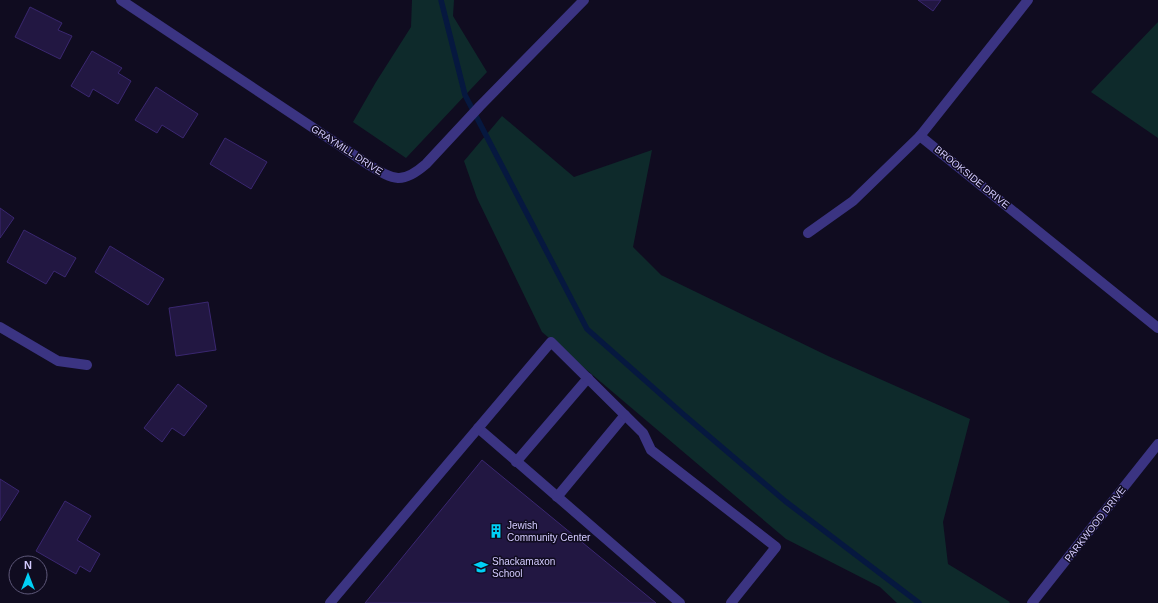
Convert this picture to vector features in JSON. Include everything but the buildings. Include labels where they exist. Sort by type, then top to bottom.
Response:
[{"type":"street","name":"GRAYMILL DRIVE","points":[[121,0],[369,166],[391,177],[399,179],[417,172],[584,0]]},
{"type":"street","points":[[808,233],[852,201],[920,136],[1028,0]]},
{"type":"street","name":"BROOKSIDE DRIVE","points":[[920,136],[1158,328]]},
{"type":"street","points":[[0,327],[58,361],[87,365]]},
{"type":"street","points":[[330,603],[551,342],[643,433],[651,450],[776,547],[731,603]]},
{"type":"street","points":[[516,462],[588,378]]},
{"type":"street","points":[[557,497],[625,415]]},
{"type":"street","points":[[478,428],[680,603]]},
{"type":"street","name":"PARKWOOD DRIVE","points":[[1032,603],[1158,444]]},
{"type":"green space","points":[[412,0],[454,0],[453,16],[487,72],[406,158],[353,122],[376,82],[411,27]]},
{"type":"green space","points":[[1158,22],[1158,138],[1091,92]]},
{"type":"green space","points":[[502,116],[574,177],[652,150],[633,247],[661,275],[828,356],[970,419],[943,522],[948,564],[1010,602],[897,603],[880,587],[786,539],[542,332],[477,198],[464,161]]},
{"type":"waterway","points":[[441,0],[465,95],[587,329],[683,414],[785,501],[919,603]]},
{"type":"place","name":"Jewish Community Center","points":[[496,531]]},
{"type":"place","name":"Shackamaxon School","points":[[481,567]]}]
